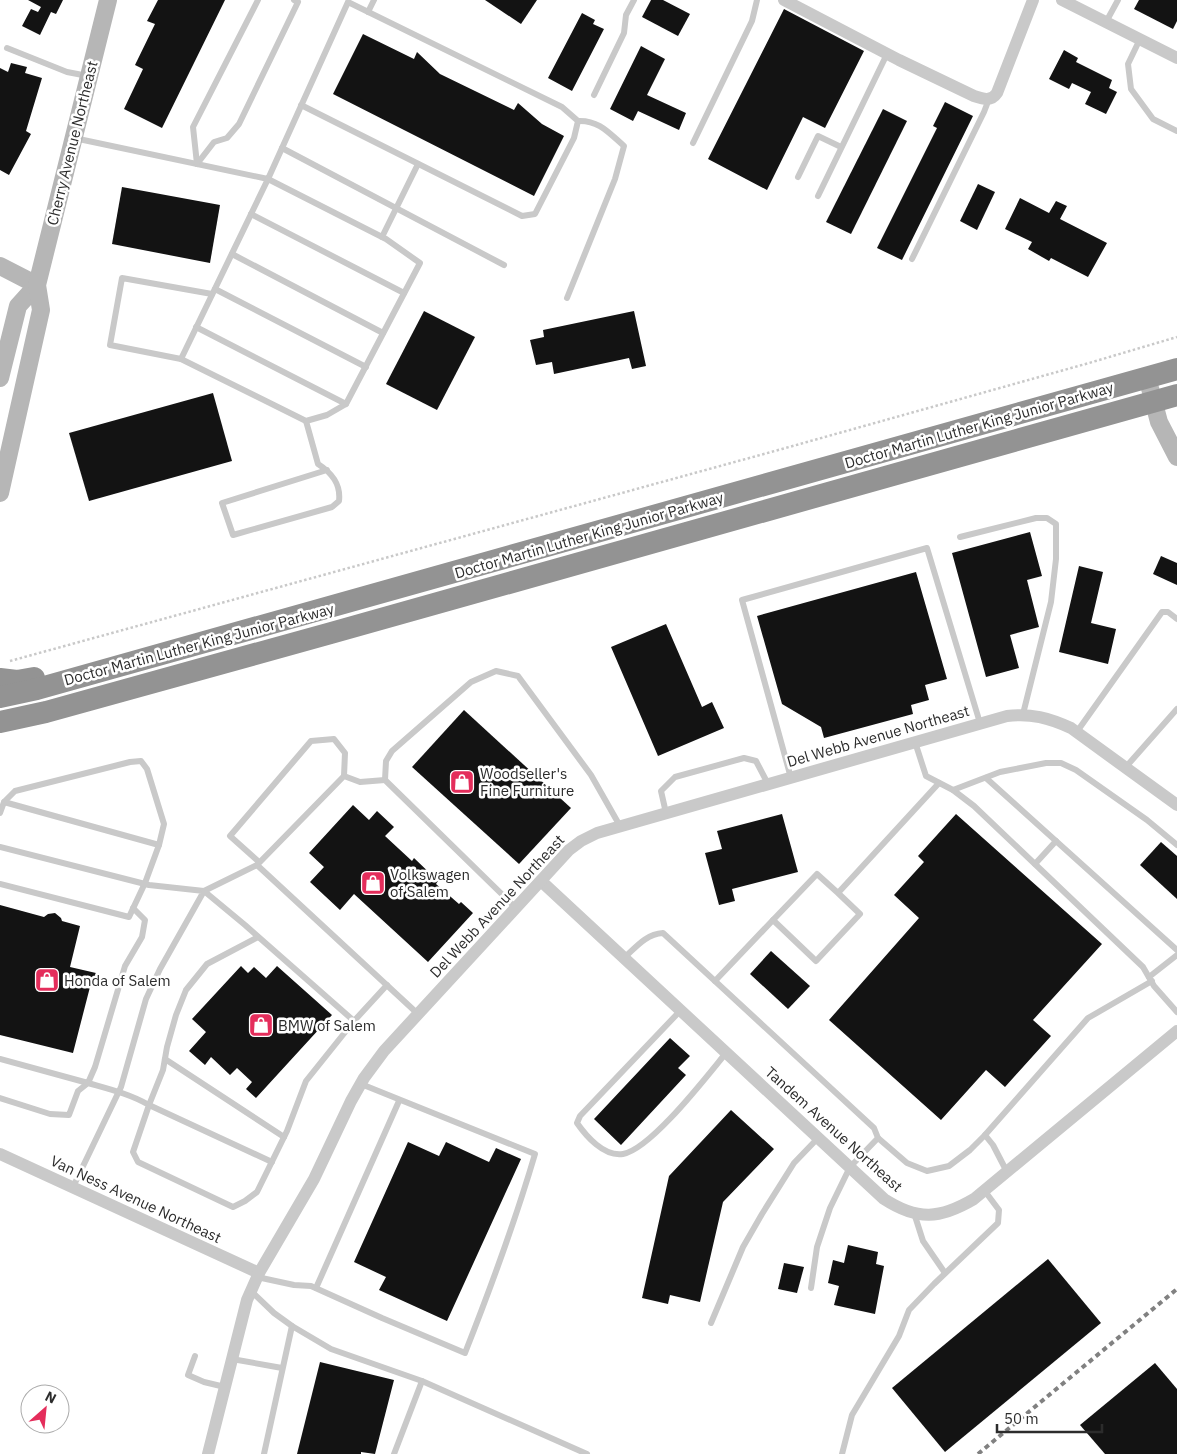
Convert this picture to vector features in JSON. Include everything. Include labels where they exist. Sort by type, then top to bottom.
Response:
[{"type":"highway","name":"Doctor Martin Luther King Junior Parkway","points":[[0,697],[37,689],[306,615],[1177,369]]},
{"type":"highway","name":"Doctor Martin Luther King Junior Parkway","points":[[0,722],[46,712],[331,633],[1177,395]]},
{"type":"highway","points":[[4,671],[8,681],[32,678],[202,633],[306,615]]},
{"type":"main road","name":"Cherry Avenue Northeast","points":[[0,493],[41,310],[37,285],[108,0]]},
{"type":"main road","points":[[0,266],[37,285]]},
{"type":"main road","name":"Cherry Avenue Northeast","points":[[0,378],[18,306],[37,285]]},
{"type":"main road","points":[[1146,378],[1159,422],[1177,457]]},
{"type":"street","points":[[784,0],[974,96],[989,100],[997,93],[1033,0]]},
{"type":"street","points":[[1062,0],[1177,58]]},
{"type":"street","name":"Del Webb Avenue Northeast","points":[[208,1454],[247,1300],[258,1275],[314,1179],[360,1084],[384,1051],[569,850],[581,841],[597,833],[620,826],[1007,716],[1023,714],[1053,720],[1076,733],[1177,805]]},
{"type":"street","name":"Tandem Avenue Northeast","points":[[541,881],[884,1199],[895,1206],[914,1213],[924,1215],[940,1214],[957,1209],[974,1199],[1177,1031]]},
{"type":"street","name":"Van Ness Avenue Northeast","points":[[0,1154],[258,1275]]},
{"type":"lane","points":[[197,164],[193,127],[258,0]]},
{"type":"lane","points":[[197,164],[214,142],[227,138],[239,124],[298,2],[294,0]]},
{"type":"lane","points":[[368,12],[374,0]]},
{"type":"lane","points":[[594,95],[624,33],[626,15],[634,0]]},
{"type":"lane","points":[[693,143],[752,21],[757,0]]},
{"type":"lane","points":[[1106,22],[1118,0]]},
{"type":"lane","points":[[181,359],[268,179],[346,1],[562,107],[578,121],[589,121],[602,126],[624,146],[612,188],[566,298]]},
{"type":"lane","points":[[1140,39],[1128,64],[1131,89],[1153,119],[1177,131]]},
{"type":"lane","points":[[7,48],[67,72],[88,76]]},
{"type":"lane","points":[[818,196],[888,54]]},
{"type":"lane","points":[[912,260],[989,100]]},
{"type":"lane","points":[[301,105],[522,216],[535,214],[574,138],[578,121]]},
{"type":"lane","points":[[798,177],[818,136],[841,147]]},
{"type":"lane","points":[[73,138],[268,179],[382,237],[420,262],[366,367],[346,404],[327,415],[306,420],[181,359],[110,345],[122,278],[213,292],[366,367]]},
{"type":"lane","points":[[282,148],[504,265]]},
{"type":"lane","points":[[382,237],[418,164]]},
{"type":"lane","points":[[251,214],[404,293]]},
{"type":"lane","points":[[232,254],[383,333]]},
{"type":"lane","points":[[196,327],[346,404]]},
{"type":"lane","points":[[306,420],[318,464],[327,470],[334,478],[340,492],[339,501],[332,507],[233,535],[222,503],[327,470]]},
{"type":"lane","points":[[960,537],[1036,518],[1047,518],[1056,524],[1056,559],[1051,602],[1023,714]]},
{"type":"lane","points":[[791,778],[742,600],[927,548],[980,724]]},
{"type":"lane","points":[[1076,733],[1162,612],[1168,612],[1177,619]]},
{"type":"lane","points":[[516,908],[385,780],[386,762],[392,751],[471,682],[496,671],[518,676],[591,775],[620,826]]},
{"type":"lane","points":[[1125,768],[1177,709]]},
{"type":"lane","points":[[73,1188],[119,1092],[146,999],[160,969],[204,891],[258,864],[344,776],[345,753],[334,739],[311,741],[230,836],[258,864],[418,1014]]},
{"type":"lane","points":[[915,742],[926,776],[953,790],[974,806],[1143,967],[1177,1012]]},
{"type":"lane","points":[[666,813],[661,791],[674,777],[744,758],[756,762],[768,784]]},
{"type":"lane","points":[[0,813],[4,802],[15,792],[130,762],[141,761],[147,769],[164,824],[159,845],[145,883],[129,917],[0,884]]},
{"type":"lane","points":[[953,790],[1000,772],[1046,762],[1062,763],[1076,770],[1139,814],[1177,845]]},
{"type":"lane","points":[[344,776],[360,782],[385,780]]},
{"type":"lane","points":[[986,778],[1177,950]]},
{"type":"lane","points":[[838,893],[939,783]]},
{"type":"lane","points":[[4,802],[159,845]]},
{"type":"lane","points":[[1035,864],[1056,841]]},
{"type":"lane","points":[[0,846],[145,883],[204,891],[354,1021]]},
{"type":"lane","points":[[714,981],[817,874],[860,914],[816,961],[773,920]]},
{"type":"lane","points":[[0,1098],[50,1114],[68,1115],[78,1091],[88,1083],[95,1067],[125,966],[142,937],[145,920],[133,908]]},
{"type":"lane","points":[[624,958],[644,939],[653,934],[662,933],[874,1128],[878,1138],[907,1163],[927,1171],[949,1166],[970,1150],[1088,1018],[1151,979],[1177,955]]},
{"type":"lane","points":[[258,937],[207,964],[186,990],[176,1015],[163,1070],[133,1152],[138,1162],[233,1207],[257,1192],[284,1137],[306,1081],[354,1021],[387,985]]},
{"type":"lane","points":[[680,1011],[580,1116],[577,1122],[595,1143],[612,1153],[621,1154],[634,1150],[675,1113],[726,1053]]},
{"type":"lane","points":[[0,1059],[119,1092],[272,1162]]},
{"type":"lane","points":[[165,1059],[284,1137]]},
{"type":"lane","points":[[258,1275],[294,1285],[311,1286],[465,1353],[520,1204],[534,1154],[360,1084]]},
{"type":"lane","points":[[316,1288],[399,1101]]},
{"type":"lane","points":[[985,1135],[993,1145],[1007,1172]]},
{"type":"lane","points":[[711,1323],[744,1247],[762,1214],[794,1163],[818,1138]]},
{"type":"lane","points":[[811,1288],[817,1246],[830,1208],[850,1167],[878,1138]]},
{"type":"lane","points":[[842,1454],[852,1415],[899,1336],[909,1310],[998,1223],[999,1210],[984,1190]]},
{"type":"lane","points":[[914,1213],[923,1241],[945,1273]]},
{"type":"lane","points":[[251,1291],[274,1313],[331,1349],[422,1382],[587,1454]]},
{"type":"lane","points":[[264,1454],[292,1326]]},
{"type":"lane","points":[[195,1356],[188,1375],[204,1382],[225,1387]]},
{"type":"lane","points":[[232,1359],[282,1368]]},
{"type":"lane","points":[[394,1454],[422,1382]]},
{"type":"path","name":"Doctor Martin Luther King Junior Parkway","points":[[4,671],[1177,337]]},
{"type":"building","points":[[28,0],[63,0],[56,14],[51,12],[40,35],[22,26],[31,9],[38,12],[41,7]]},
{"type":"building","points":[[158,0],[225,0],[162,128],[124,109],[143,69],[135,65],[155,24],[147,21]]},
{"type":"building","points":[[485,0],[537,0],[521,24]]},
{"type":"building","points":[[651,0],[663,0],[690,14],[678,36],[642,17]]},
{"type":"building","points":[[1139,0],[1177,0],[1177,21],[1173,29],[1134,9]]},
{"type":"building","points":[[784,9],[864,51],[825,128],[803,117],[767,190],[708,159]]},
{"type":"building","points":[[582,13],[595,20],[593,24],[604,29],[572,91],[548,78]]},
{"type":"building","points":[[363,34],[414,59],[417,52],[440,74],[514,110],[518,103],[542,124],[564,136],[534,196],[333,94]]},
{"type":"building","points":[[641,46],[665,59],[647,95],[686,113],[679,130],[638,111],[633,121],[610,109]]},
{"type":"building","points":[[1064,50],[1078,58],[1076,62],[1112,80],[1109,88],[1117,92],[1106,114],[1085,104],[1091,92],[1072,83],[1069,89],[1049,79]]},
{"type":"building","points":[[11,63],[27,67],[25,73],[42,78],[26,131],[31,134],[9,175],[0,170],[0,68],[8,72]]},
{"type":"building","points":[[945,102],[973,116],[902,260],[877,248],[937,128],[933,126]]},
{"type":"building","points":[[883,109],[907,121],[851,234],[826,222]]},
{"type":"building","points":[[978,184],[995,192],[977,230],[960,221]]},
{"type":"building","points":[[122,187],[220,205],[210,263],[112,244]]},
{"type":"building","points":[[1020,198],[1049,213],[1056,201],[1067,206],[1060,219],[1107,243],[1088,277],[1051,258],[1049,261],[1028,249],[1032,242],[1005,229]]},
{"type":"building","points":[[424,311],[475,337],[437,410],[386,384]]},
{"type":"building","points":[[634,311],[646,366],[632,369],[629,358],[554,374],[552,362],[536,365],[530,340],[544,337],[543,330]]},
{"type":"building","points":[[213,393],[232,461],[89,501],[69,433]]},
{"type":"building","points":[[1030,532],[1042,576],[1027,580],[1039,627],[1010,635],[1019,668],[986,677],[952,553]]},
{"type":"building","points":[[1161,556],[1177,563],[1177,585],[1153,574]]},
{"type":"building","points":[[1079,566],[1103,572],[1091,623],[1116,629],[1108,664],[1059,652]]},
{"type":"building","points":[[916,572],[947,679],[925,685],[929,700],[911,705],[913,714],[824,738],[821,727],[782,704],[757,616]]},
{"type":"building","points":[[666,624],[702,707],[712,702],[724,728],[658,756],[611,647]]},
{"type":"building","points":[[464,710],[571,808],[519,864],[412,767]]},
{"type":"building","name":"Volkswagen of Salem","points":[[353,805],[369,820],[377,811],[394,827],[385,836],[412,861],[414,858],[438,881],[436,884],[459,904],[461,902],[473,913],[428,962],[354,894],[340,910],[310,882],[324,867],[309,853]]},
{"type":"building","points":[[782,814],[798,872],[732,889],[735,901],[719,905],[705,853],[722,849],[717,831]]},
{"type":"building","points":[[956,814],[1102,944],[1033,1020],[1051,1036],[1005,1087],[986,1070],[941,1120],[829,1020],[919,918],[894,895],[924,862],[918,856]]},
{"type":"building","points":[[1161,842],[1177,856],[1177,899],[1140,865]]},
{"type":"building","name":"Honda of Salem","points":[[0,905],[44,917],[55,913],[62,921],[80,926],[70,967],[96,973],[92,988],[90,987],[73,1053],[0,1035]]},
{"type":"building","points":[[771,951],[810,986],[788,1009],[750,974]]},
{"type":"building","name":"BMW of Salem","points":[[241,966],[248,973],[254,967],[266,978],[277,966],[332,1015],[256,1098],[246,1089],[252,1082],[237,1068],[230,1075],[211,1057],[205,1065],[189,1051],[206,1032],[192,1019]]},
{"type":"building","points":[[670,1038],[690,1056],[678,1068],[686,1075],[621,1145],[594,1119]]},
{"type":"building","points":[[731,1110],[774,1149],[723,1202],[700,1302],[670,1295],[668,1304],[642,1298],[669,1176]]},
{"type":"building","points":[[408,1142],[439,1156],[446,1142],[489,1162],[496,1148],[521,1159],[447,1321],[379,1290],[386,1277],[354,1262]]},
{"type":"building","points":[[848,1245],[878,1252],[876,1264],[884,1266],[875,1314],[834,1305],[839,1286],[828,1283],[833,1260],[844,1263]]},
{"type":"building","points":[[1048,1259],[1101,1323],[945,1452],[892,1388]]},
{"type":"building","points":[[784,1263],[804,1267],[797,1293],[778,1289]]},
{"type":"building","points":[[320,1362],[394,1380],[375,1454],[361,1452],[361,1454],[297,1454]]},
{"type":"building","points":[[1155,1363],[1177,1389],[1177,1454],[1105,1454],[1080,1425]]},
{"type":"railway","points":[[978,1454],[1177,1289]]},
{"type":"place","name":"Woodseller's Fine Furniture","points":[[462,782]]},
{"type":"place","name":"Volkswagen of Salem","points":[[373,883]]},
{"type":"place","name":"Honda of Salem","points":[[47,980]]},
{"type":"place","name":"BMW of Salem","points":[[261,1025]]}]
